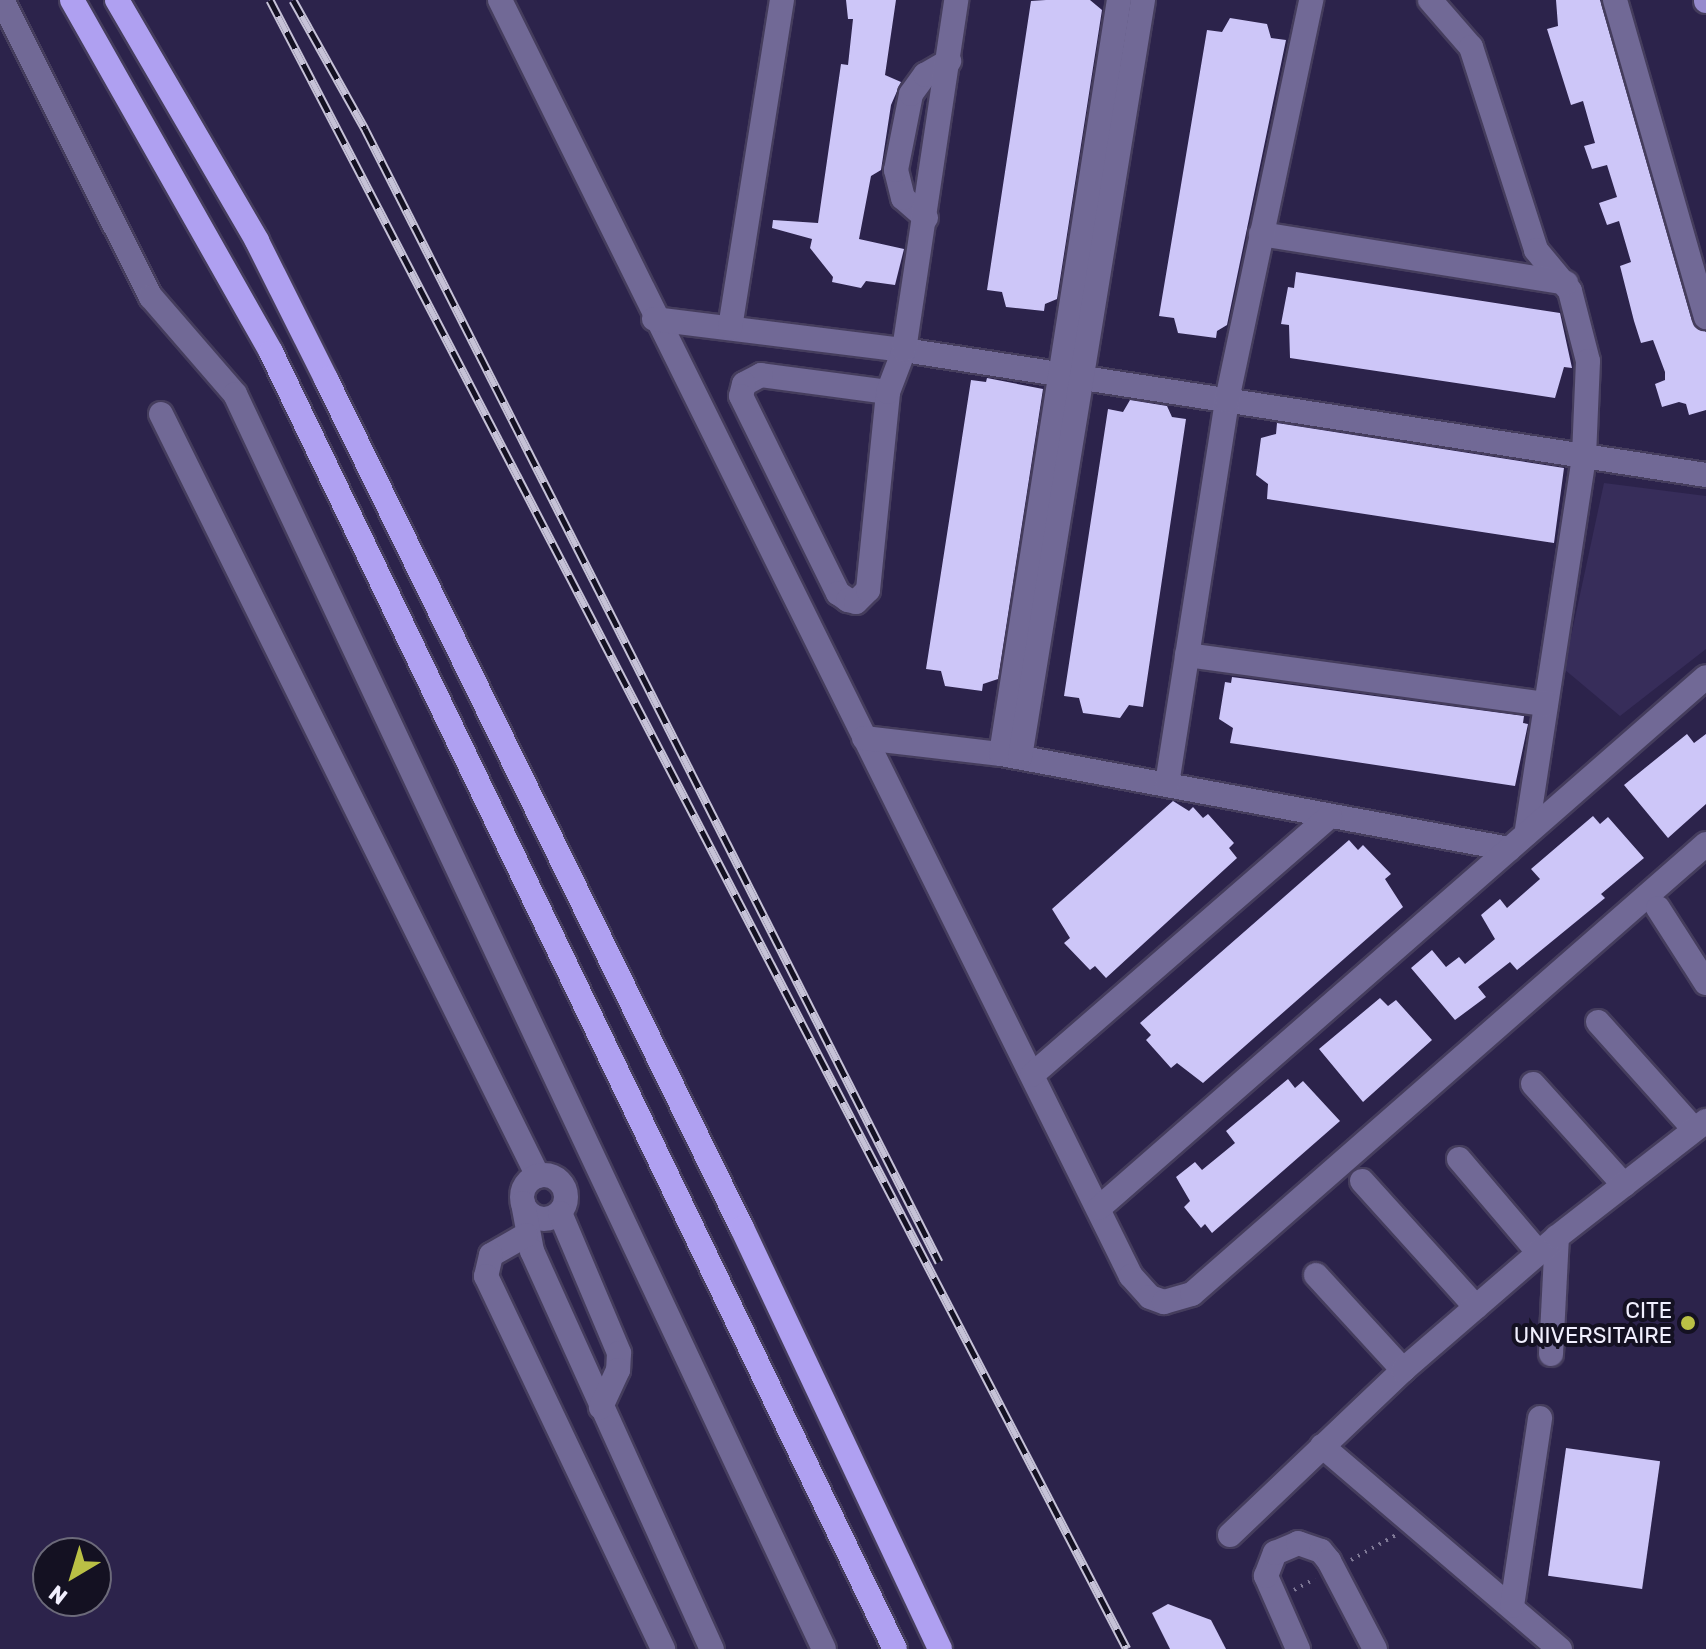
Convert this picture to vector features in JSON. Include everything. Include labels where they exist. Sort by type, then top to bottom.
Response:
[{"type":"highway","points":[[72,0],[271,352],[895,1649]]},
{"type":"highway","points":[[117,0],[257,241],[320,365],[735,1214],[940,1649]]},
{"type":"street","points":[[2,0],[151,297],[235,394],[824,1649]]},
{"type":"street","points":[[500,0],[654,319],[1139,1288],[1164,1302],[1192,1294],[1706,844]]},
{"type":"street","points":[[730,328],[782,0]]},
{"type":"street","points":[[888,392],[761,375],[744,384],[741,396],[831,579],[848,600],[856,602],[868,590],[888,392],[904,350],[956,0]]},
{"type":"street","points":[[1010,755],[1070,378],[1119,0]]},
{"type":"street","points":[[1070,378],[1143,0]]},
{"type":"street","points":[[1167,784],[1227,400],[1311,0]]},
{"type":"street","points":[[1430,0],[1471,47],[1536,250],[1566,283],[1588,361],[1584,457],[1546,704],[1518,842]]},
{"type":"street","points":[[1615,0],[1706,317]]},
{"type":"street","points":[[926,218],[903,198],[896,170],[911,94],[925,75],[949,61]]},
{"type":"street","points":[[1261,234],[1566,283]]},
{"type":"street","points":[[654,319],[904,350],[1706,475]]},
{"type":"street","points":[[161,414],[538,1176],[561,1183],[566,1198],[560,1213],[619,1353],[618,1370],[601,1407]]},
{"type":"street","points":[[1187,655],[1546,704]]},
{"type":"street","points":[[1099,1208],[1706,677]]},
{"type":"street","points":[[864,738],[1010,755],[1330,816],[1518,842]]},
{"type":"street","points":[[1032,1075],[1330,816]]},
{"type":"street","points":[[1658,908],[1706,983]]},
{"type":"street","points":[[1230,1535],[1403,1370],[1548,1245],[1700,1125],[1598,1022]]},
{"type":"street","points":[[1533,1084],[1624,1185]]},
{"type":"street","points":[[1459,1159],[1548,1245],[1551,1354]]},
{"type":"street","points":[[538,1176],[525,1186],[526,1235],[712,1649]]},
{"type":"street","points":[[1362,1181],[1476,1307]]},
{"type":"street","points":[[523,1203],[539,1218],[560,1213]]},
{"type":"street","points":[[526,1235],[491,1255],[486,1276],[663,1649]]},
{"type":"street","points":[[1316,1275],[1403,1370]]},
{"type":"street","points":[[1512,1606],[1540,1418]]},
{"type":"street","points":[[1322,1446],[1560,1649]]},
{"type":"street","points":[[1298,1649],[1266,1576],[1275,1553],[1298,1543],[1321,1551],[1329,1561],[1375,1649]]},
{"type":"shaded area","points":[[1604,483],[1706,496],[1706,649],[1620,716],[1564,669]]},
{"type":"building","points":[[846,0],[896,0],[885,75],[901,82],[891,105],[881,170],[871,176],[859,239],[904,249],[895,285],[866,281],[861,288],[832,282],[833,277],[810,248],[812,239],[772,228],[773,220],[818,223],[841,64],[848,65],[853,19],[848,19]]},
{"type":"building","points":[[1090,0],[1102,10],[1057,299],[1045,304],[1044,311],[1006,307],[1002,292],[987,290],[1031,1]]},
{"type":"building","points":[[1556,0],[1600,0],[1692,321],[1706,332],[1706,410],[1689,415],[1686,404],[1679,402],[1662,407],[1655,384],[1665,380],[1665,372],[1653,340],[1641,343],[1634,321],[1620,266],[1631,262],[1619,221],[1607,225],[1599,203],[1617,197],[1607,165],[1592,169],[1584,146],[1595,143],[1583,101],[1571,105],[1547,29],[1558,26]]},
{"type":"building","points":[[1230,18],[1267,24],[1271,38],[1286,40],[1227,325],[1217,331],[1216,338],[1178,333],[1174,318],[1159,316],[1207,30],[1222,32]]},
{"type":"building","points":[[1296,272],[1560,313],[1572,368],[1564,367],[1555,398],[1290,358],[1289,325],[1281,324],[1288,287],[1294,288]]},
{"type":"building","points":[[987,378],[1043,389],[998,679],[983,684],[982,691],[945,686],[941,671],[926,669],[971,380],[986,382]]},
{"type":"building","points":[[1130,400],[1167,406],[1172,417],[1186,419],[1143,707],[1129,705],[1120,718],[1083,713],[1079,698],[1064,696],[1108,409],[1123,412]]},
{"type":"building","points":[[1277,423],[1564,468],[1554,543],[1267,499],[1268,484],[1256,475],[1261,438],[1276,434]]},
{"type":"building","points":[[1232,677],[1524,716],[1523,723],[1528,724],[1515,786],[1230,743],[1233,728],[1219,719],[1225,682],[1231,683]]},
{"type":"building","points":[[1687,734],[1694,743],[1706,734],[1706,804],[1668,838],[1624,785]]},
{"type":"building","points":[[1173,801],[1189,811],[1193,807],[1203,818],[1208,814],[1234,843],[1229,848],[1237,858],[1106,978],[1095,966],[1090,970],[1064,943],[1070,938],[1052,909]]},
{"type":"building","points":[[1593,816],[1600,824],[1608,817],[1644,858],[1601,894],[1605,898],[1517,970],[1510,962],[1478,987],[1486,997],[1455,1020],[1411,968],[1432,950],[1446,967],[1459,957],[1465,964],[1495,939],[1481,915],[1500,899],[1507,908],[1540,879],[1531,869]]},
{"type":"building","points":[[1349,840],[1358,850],[1363,845],[1391,874],[1385,879],[1403,907],[1203,1083],[1177,1063],[1171,1068],[1146,1040],[1151,1035],[1140,1023]]},
{"type":"building","points":[[1380,998],[1388,1006],[1396,1000],[1432,1040],[1363,1102],[1319,1049]]},
{"type":"building","points":[[1288,1079],[1295,1088],[1303,1081],[1340,1121],[1212,1233],[1205,1224],[1201,1228],[1184,1207],[1190,1201],[1176,1177],[1195,1162],[1202,1170],[1235,1143],[1226,1131]]},
{"type":"building","points":[[1566,1448],[1660,1461],[1642,1589],[1548,1576]]},
{"type":"building","points":[[1168,1604],[1211,1620],[1226,1649],[1170,1649],[1152,1613]]},
{"type":"railway","points":[[270,0],[1127,1649]]},
{"type":"railway","points":[[293,0],[365,129],[939,1262]]},
{"type":"place","name":"CITE UNIVERSITAIRE","points":[[1688,1323]]}]
